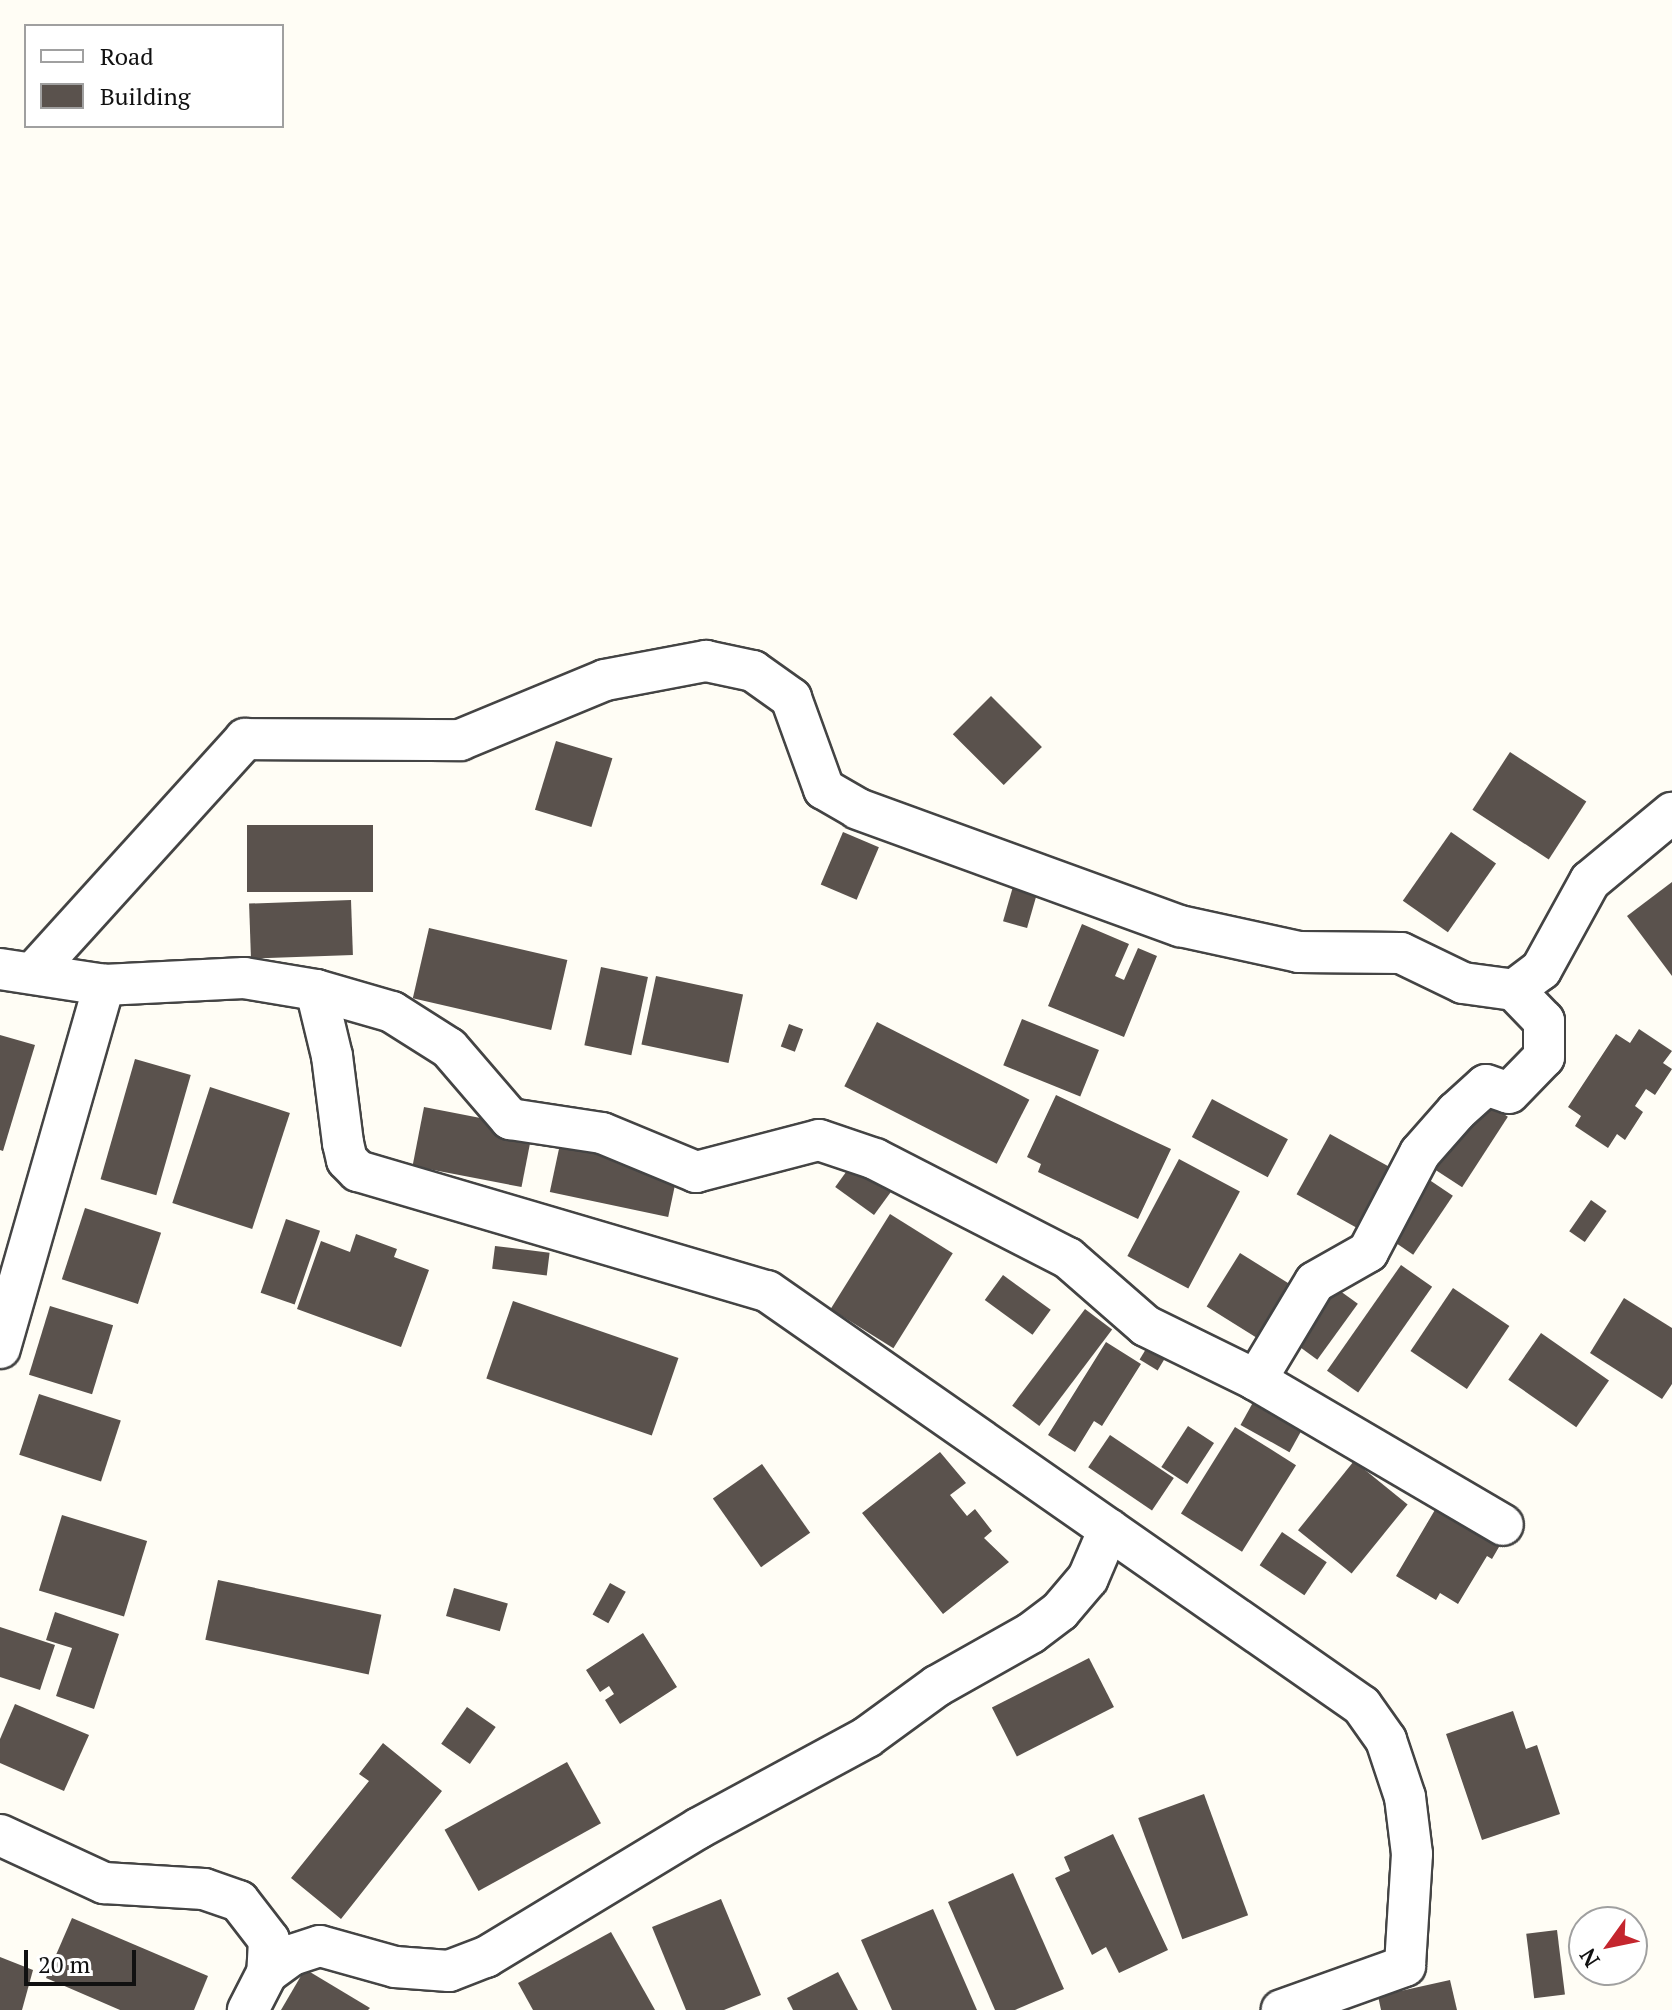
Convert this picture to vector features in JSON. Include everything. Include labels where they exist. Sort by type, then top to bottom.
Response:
[{"type":"street","points":[[16,971],[245,739],[460,740],[605,680],[706,661],[753,671],[791,698],[824,789],[858,809],[1180,926],[1299,952],[1401,953],[1463,983],[1514,990],[1544,1021],[1544,1057],[1509,1093],[1486,1085],[1456,1112],[1420,1153],[1368,1252],[1315,1282],[1256,1380]]},
{"type":"street","points":[[1514,990],[1541,970],[1590,881],[1672,813]]},
{"type":"street","points":[[16,971],[104,985],[244,978],[316,990],[392,1012],[449,1048],[510,1119],[602,1133],[696,1172],[819,1140],[875,1159],[1068,1258],[1146,1326],[1256,1380],[1503,1525]]},
{"type":"street","points":[[0,1348],[6,1302],[104,985]]},
{"type":"street","points":[[316,990],[332,1056],[343,1143],[347,1160],[358,1171],[767,1291],[1196,1593],[1326,1676],[1375,1722],[1399,1767],[1412,1854],[1405,1966],[1282,2010]]},
{"type":"street","points":[[267,1973],[292,1955],[320,1946],[395,1967],[449,1971],[486,1957],[699,1828],[867,1737],[937,1686],[1031,1633],[1060,1611],[1088,1578],[1109,1529]]},
{"type":"street","points":[[0,1835],[104,1883],[204,1889],[239,1901],[269,1940],[267,1973],[248,2010]]},
{"type":"building","points":[[991,696],[1042,747],[1004,785],[953,734]]},
{"type":"building","points":[[556,741],[612,758],[591,827],[535,810]]},
{"type":"building","points":[[1510,752],[1586,802],[1549,859],[1472,810]]},
{"type":"building","points":[[247,825],[373,825],[373,892],[247,892]]},
{"type":"building","points":[[843,832],[879,847],[857,900],[821,884]]},
{"type":"building","points":[[1451,832],[1496,864],[1448,932],[1403,901]]},
{"type":"building","points":[[1016,876],[1040,883],[1027,928],[1003,921]]},
{"type":"building","points":[[1672,882],[1672,976],[1627,916]]},
{"type":"building","points":[[351,900],[353,955],[251,959],[249,904]]},
{"type":"building","points":[[1082,924],[1129,944],[1115,976],[1124,980],[1138,948],[1157,956],[1124,1037],[1048,1006]]},
{"type":"building","points":[[429,928],[567,960],[551,1030],[413,998]]},
{"type":"building","points":[[601,967],[648,977],[631,1055],[584,1045]]},
{"type":"building","points":[[656,976],[743,995],[729,1063],[641,1044]]},
{"type":"building","points":[[1022,1019],[1099,1050],[1080,1096],[1003,1065]]},
{"type":"building","points":[[877,1022],[1029,1100],[997,1164],[844,1086]]},
{"type":"building","points":[[789,1024],[803,1029],[795,1052],[781,1047]]},
{"type":"building","points":[[1639,1029],[1672,1051],[1663,1063],[1672,1069],[1655,1095],[1646,1089],[1635,1106],[1643,1112],[1625,1140],[1617,1134],[1608,1148],[1575,1126],[1581,1116],[1568,1107],[1616,1034],[1630,1043]]},
{"type":"building","points":[[0,1035],[35,1045],[3,1151],[0,1150]]},
{"type":"building","points":[[135,1059],[191,1075],[156,1195],[101,1179]]},
{"type":"building","points":[[210,1087],[290,1113],[252,1229],[172,1203]]},
{"type":"building","points":[[1056,1095],[1171,1149],[1138,1219],[1038,1172],[1041,1164],[1027,1157]]},
{"type":"building","points":[[1476,1096],[1508,1117],[1462,1187],[1430,1166]]},
{"type":"building","points":[[1212,1099],[1288,1139],[1268,1177],[1192,1137]]},
{"type":"building","points":[[424,1107],[533,1128],[522,1187],[413,1166]]},
{"type":"building","points":[[1330,1134],[1400,1173],[1367,1233],[1297,1194]]},
{"type":"building","points":[[560,1144],[678,1169],[668,1217],[550,1192]]},
{"type":"building","points":[[1179,1159],[1240,1191],[1188,1289],[1127,1256]]},
{"type":"building","points":[[854,1161],[893,1189],[874,1215],[835,1187]]},
{"type":"building","points":[[1428,1179],[1453,1196],[1413,1255],[1388,1238]]},
{"type":"building","points":[[1591,1200],[1607,1211],[1585,1242],[1569,1231]]},
{"type":"building","points":[[85,1208],[161,1233],[138,1304],[62,1279]]},
{"type":"building","points":[[890,1214],[953,1253],[893,1348],[831,1309]]},
{"type":"building","points":[[286,1219],[320,1231],[295,1304],[261,1293]]},
{"type":"building","points":[[356,1234],[397,1249],[394,1257],[429,1270],[401,1347],[297,1309],[321,1241],[350,1252]]},
{"type":"building","points":[[495,1246],[550,1253],[547,1276],[492,1269]]},
{"type":"building","points":[[1240,1253],[1290,1284],[1257,1338],[1207,1306]]},
{"type":"building","points":[[1401,1265],[1432,1287],[1358,1392],[1327,1371]]},
{"type":"building","points":[[1003,1275],[1051,1310],[1033,1335],[985,1300]]},
{"type":"building","points":[[1336,1288],[1358,1304],[1317,1360],[1295,1344]]},
{"type":"building","points":[[1453,1288],[1509,1326],[1467,1389],[1411,1351]]},
{"type":"building","points":[[1624,1298],[1672,1328],[1672,1384],[1662,1399],[1590,1353]]},
{"type":"building","points":[[513,1301],[678,1358],[652,1436],[486,1379]]},
{"type":"building","points":[[50,1306],[113,1325],[92,1394],[29,1375]]},
{"type":"building","points":[[1085,1309],[1112,1329],[1039,1426],[1012,1406]]},
{"type":"building","points":[[1541,1333],[1609,1381],[1576,1427],[1508,1380]]},
{"type":"building","points":[[1152,1339],[1170,1350],[1158,1370],[1140,1360]]},
{"type":"building","points":[[1106,1342],[1141,1364],[1102,1426],[1094,1421],[1075,1452],[1048,1435]]},
{"type":"building","points":[[39,1394],[121,1421],[101,1481],[19,1455]]},
{"type":"building","points":[[1256,1397],[1305,1424],[1289,1452],[1240,1425]]},
{"type":"building","points":[[1188,1426],[1214,1443],[1187,1484],[1161,1467]]},
{"type":"building","points":[[1235,1427],[1296,1465],[1242,1552],[1181,1514]]},
{"type":"building","points":[[1110,1435],[1174,1478],[1152,1510],[1088,1467]]},
{"type":"building","points":[[940,1452],[966,1483],[950,1495],[967,1516],[975,1509],[992,1531],[984,1538],[1009,1562],[943,1614],[862,1513]]},
{"type":"building","points":[[1354,1461],[1408,1504],[1352,1574],[1298,1530]]},
{"type":"building","points":[[762,1464],[810,1533],[761,1567],[713,1498]]},
{"type":"building","points":[[1439,1503],[1503,1540],[1492,1559],[1487,1556],[1458,1604],[1440,1593],[1436,1600],[1396,1576]]},
{"type":"building","points":[[62,1515],[147,1541],[124,1617],[39,1591]]},
{"type":"building","points":[[1282,1532],[1327,1562],[1304,1595],[1260,1565]]},
{"type":"building","points":[[218,1580],[381,1615],[369,1674],[205,1640]]},
{"type":"building","points":[[610,1583],[626,1592],[608,1623],[593,1614]]},
{"type":"building","points":[[454,1588],[508,1603],[500,1631],[446,1616]]},
{"type":"building","points":[[55,1612],[119,1634],[94,1709],[56,1696],[72,1648],[46,1640]]},
{"type":"building","points":[[0,1627],[55,1645],[40,1690],[0,1677]]},
{"type":"building","points":[[643,1633],[677,1687],[620,1724],[605,1700],[614,1694],[609,1686],[600,1692],[586,1670]]},
{"type":"building","points":[[1089,1658],[1114,1707],[1017,1756],[992,1707]]},
{"type":"building","points":[[15,1704],[89,1735],[64,1791],[0,1763],[0,1739]]},
{"type":"building","points":[[467,1707],[496,1727],[470,1764],[441,1744]]},
{"type":"building","points":[[1513,1711],[1526,1749],[1537,1745],[1560,1814],[1482,1840],[1446,1734]]},
{"type":"building","points":[[383,1743],[442,1791],[341,1919],[291,1878],[369,1781],[359,1774]]},
{"type":"building","points":[[567,1762],[601,1823],[478,1891],[445,1830]]},
{"type":"building","points":[[1204,1794],[1248,1915],[1182,1939],[1138,1818]]},
{"type":"building","points":[[1113,1834],[1168,1950],[1119,1973],[1106,1947],[1092,1955],[1055,1878],[1070,1871],[1064,1857]]},
{"type":"building","points":[[1013,1873],[1064,1989],[1015,2010],[995,2010],[948,1902]]},
{"type":"building","points":[[721,1899],[761,1995],[724,2010],[686,2010],[652,1927]]},
{"type":"building","points":[[933,1909],[977,2010],[892,2010],[861,1940]]},
{"type":"building","points":[[72,1918],[208,1976],[194,2010],[120,2010],[46,1978]]},
{"type":"building","points":[[1557,1930],[1565,1995],[1534,1998],[1526,1934]]},
{"type":"building","points":[[611,1932],[655,2010],[533,2010],[518,1983]]},
{"type":"building","points":[[0,1957],[33,1970],[22,2010],[0,2010]]},
{"type":"building","points":[[305,1969],[370,2008],[281,2010]]},
{"type":"building","points":[[838,1972],[858,2010],[793,2010],[787,1998]]},
{"type":"building","points":[[1450,1980],[1457,2010],[1381,2010],[1378,1996]]}]
